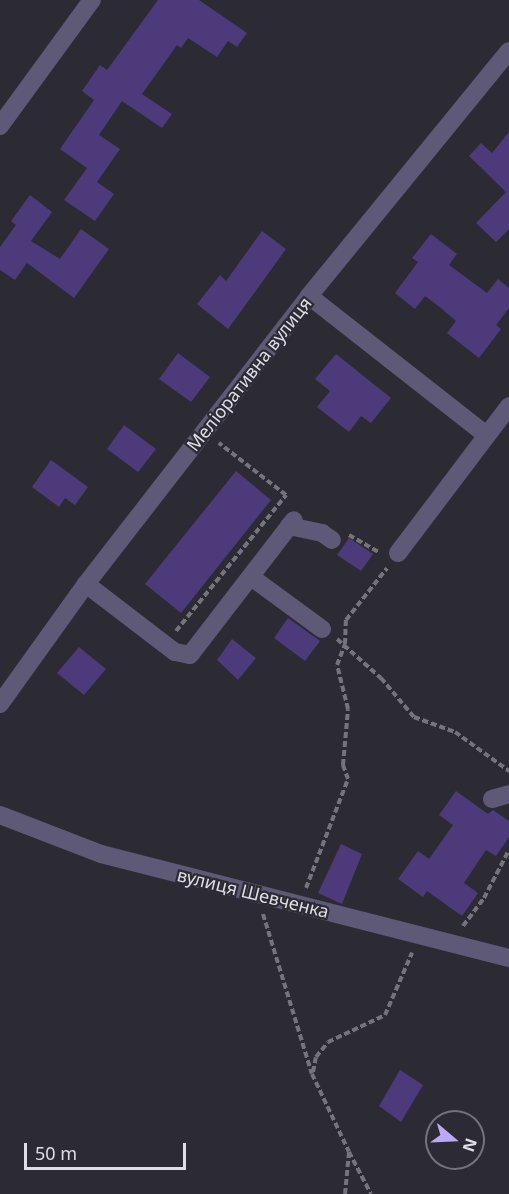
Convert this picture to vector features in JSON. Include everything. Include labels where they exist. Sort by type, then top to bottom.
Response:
[{"type":"street","points":[[0,126],[92,0]]},
{"type":"street","name":"Меліоративна вулиця","points":[[0,704],[86,584],[309,296],[509,51]]},
{"type":"street","points":[[309,296],[486,435]]},
{"type":"street","points":[[398,553],[509,406]]},
{"type":"street","points":[[86,584],[165,644],[190,655],[291,523],[327,536]]},
{"type":"street","points":[[250,578],[322,629]]},
{"type":"street","name":"вулиця Шевченка","points":[[0,815],[101,854],[509,958]]},
{"type":"path","points":[[165,644],[286,495],[204,431]]},
{"type":"path","points":[[327,536],[353,535],[385,557],[398,553]]},
{"type":"path","points":[[300,905],[348,779],[342,765],[348,709],[338,665],[345,644],[346,620],[398,553]]},
{"type":"path","points":[[322,629],[345,644],[414,717],[455,732],[509,771]]},
{"type":"path","points":[[450,943],[483,898],[509,850]]},
{"type":"path","points":[[257,894],[312,1074],[371,1194]]},
{"type":"path","points":[[312,1074],[316,1057],[328,1042],[385,1015],[419,935]]},
{"type":"path","points":[[345,1194],[349,1152]]},
{"type":"building","points":[[158,0],[199,0],[247,33],[237,47],[228,41],[217,57],[188,38],[181,48],[177,45],[142,94],[172,114],[162,128],[122,101],[99,135],[120,149],[97,182],[114,194],[95,221],[64,200],[87,168],[60,149],[94,100],[82,91],[100,65],[107,70]]},
{"type":"building","points":[[509,132],[509,229],[496,242],[476,223],[506,192],[469,156],[481,143],[492,153]]},
{"type":"building","points":[[30,195],[52,212],[31,241],[60,259],[81,229],[109,249],[74,298],[27,263],[15,280],[0,270],[0,247],[16,225],[11,221]]},
{"type":"building","points":[[262,231],[286,249],[228,329],[197,304],[220,275],[226,281]]},
{"type":"building","points":[[431,234],[457,254],[449,265],[487,293],[498,279],[509,288],[509,308],[496,325],[501,329],[479,358],[447,333],[456,321],[441,308],[425,296],[415,309],[395,293],[418,262],[412,258]]},
{"type":"building","points":[[178,353],[210,377],[191,402],[159,379]]},
{"type":"building","points":[[336,354],[391,398],[371,423],[361,416],[349,432],[317,407],[330,391],[315,379]]},
{"type":"building","points":[[124,425],[156,449],[138,472],[107,449]]},
{"type":"building","points":[[51,460],[88,487],[75,505],[65,498],[59,507],[32,487]]},
{"type":"building","points":[[236,471],[271,500],[181,613],[145,584]]},
{"type":"building","points":[[349,538],[373,554],[361,571],[337,555]]},
{"type":"building","points":[[288,618],[320,641],[305,661],[274,638]]},
{"type":"building","points":[[232,639],[256,658],[238,680],[217,660]]},
{"type":"building","points":[[79,647],[106,669],[84,695],[57,673]]},
{"type":"building","points":[[456,791],[488,814],[493,810],[509,821],[509,837],[496,856],[486,850],[464,883],[478,893],[462,916],[427,891],[423,897],[398,879],[418,851],[429,859],[453,825],[439,815]]},
{"type":"building","points":[[341,844],[362,854],[342,904],[318,893]]},
{"type":"building","points":[[400,1070],[423,1085],[401,1122],[379,1106]]}]
